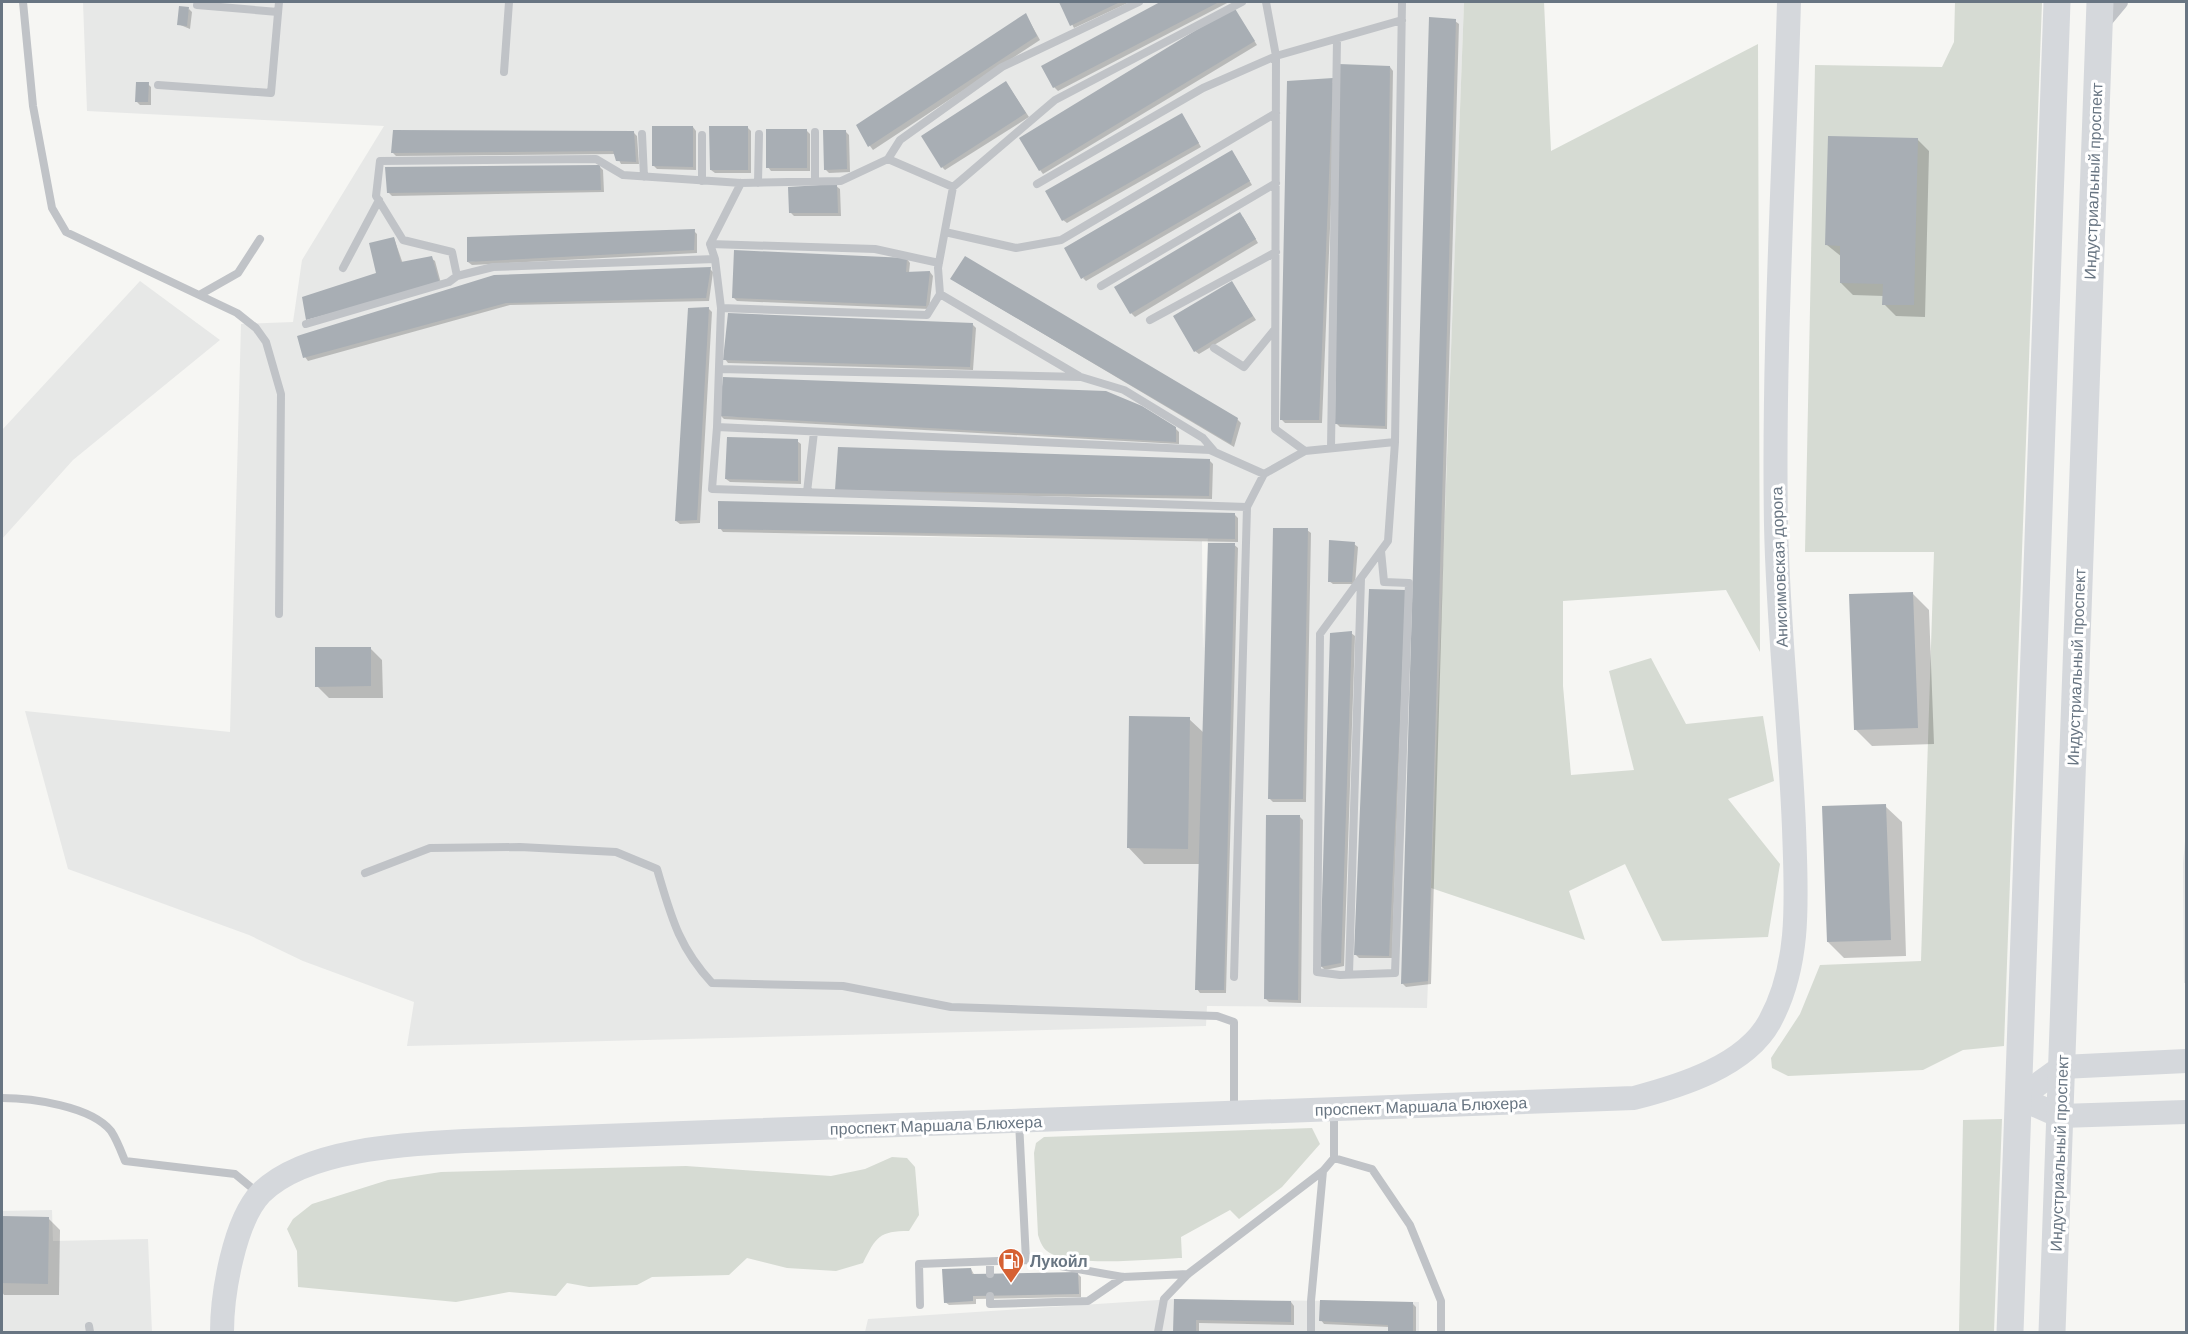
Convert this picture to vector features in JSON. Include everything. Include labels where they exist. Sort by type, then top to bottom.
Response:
[{"type":"main road","points":[[2010,1332],[2057,2]]},
{"type":"main road","name":"Индустриальный проспект","points":[[2052,1332],[2099,14]]},
{"type":"street","name":"Анисимовская дорога","points":[[1686,1084],[1720,1066],[1749,1046],[1769,1023],[1783,992],[1792,956],[1796,879],[1791,754],[1779,615],[1776,524],[1789,2]]},
{"type":"street","points":[[2099,14],[2120,2]]},
{"type":"street","points":[[2019,1098],[2062,1067],[2187,1061]]},
{"type":"street","name":"проспект Маршала Блюхера","points":[[222,1332],[226,1287],[233,1253],[245,1221],[260,1194],[282,1177],[306,1165],[349,1153],[429,1143],[1634,1098],[1686,1084]]},
{"type":"street","points":[[2019,1098],[2060,1116],[2187,1112]]},
{"type":"lane","points":[[23,2],[33,106],[52,208],[66,232],[237,313],[256,328],[266,342],[281,394],[279,614]]},
{"type":"lane","points":[[158,85],[270,93],[279,2]]},
{"type":"lane","points":[[504,72],[509,2]]},
{"type":"lane","points":[[458,276],[452,252],[403,240],[376,196],[380,161],[596,159],[622,175],[644,177],[741,183],[841,181],[888,159],[900,140],[1002,67],[1139,2]]},
{"type":"lane","points":[[721,308],[927,315],[940,294],[939,263],[953,187],[1055,100],[1242,2]]},
{"type":"lane","points":[[1266,2],[1276,56],[1275,429],[1305,451]]},
{"type":"lane","points":[[1381,551],[1384,582],[1409,583],[1395,973],[1317,972],[1320,634],[1388,541],[1395,442],[1402,2]]},
{"type":"lane","points":[[197,5],[278,12]]},
{"type":"lane","points":[[1037,184],[1203,88],[1276,56],[1402,20]]},
{"type":"lane","points":[[1331,448],[1337,39]]},
{"type":"lane","points":[[945,232],[1016,248],[1061,240],[1276,113]]},
{"type":"lane","points":[[815,132],[815,181]]},
{"type":"lane","points":[[642,134],[644,177]]},
{"type":"lane","points":[[758,183],[759,134]]},
{"type":"lane","points":[[702,135],[702,181]]},
{"type":"lane","points":[[888,159],[953,187]]},
{"type":"lane","points":[[741,183],[710,244],[715,259],[721,308],[717,427],[712,489],[1247,507]]},
{"type":"lane","points":[[1101,285],[1276,183]]},
{"type":"lane","points":[[343,268],[379,200]]},
{"type":"lane","points":[[201,294],[238,273],[260,238]]},
{"type":"lane","points":[[710,244],[875,249],[939,263]]},
{"type":"lane","points":[[1150,320],[1276,252]]},
{"type":"lane","points":[[306,324],[493,267],[715,259]]},
{"type":"lane","points":[[940,294],[1079,377],[1124,390],[1203,438],[1215,453]]},
{"type":"lane","points":[[1214,348],[1244,367],[1275,328]]},
{"type":"lane","points":[[719,369],[1079,377]]},
{"type":"lane","points":[[717,427],[1210,450],[1264,474]]},
{"type":"lane","points":[[807,492],[814,432]]},
{"type":"lane","points":[[1234,977],[1247,507],[1264,474],[1305,451],[1395,442]]},
{"type":"lane","points":[[1349,974],[1361,578]]},
{"type":"lane","points":[[365,873],[430,848],[520,847],[616,852],[657,869],[677,934],[693,962],[712,983],[843,986],[951,1007],[1217,1016],[1234,1022],[1234,1113]]},
{"type":"lane","points":[[2,1098],[31,1098],[92,1116],[110,1130],[125,1161],[235,1174],[260,1194]]},
{"type":"lane","points":[[1158,1332],[1164,1299],[1188,1274],[1323,1171],[1334,1158],[1334,1109]]},
{"type":"lane","points":[[1019,1122],[1026,1260]]},
{"type":"lane","points":[[1334,1158],[1372,1168],[1410,1225],[1441,1300],[1441,1332]]},
{"type":"lane","points":[[1311,1332],[1311,1301],[1323,1171]]},
{"type":"lane","points":[[920,1305],[919,1264],[1026,1260],[1123,1277],[1188,1274]]},
{"type":"lane","points":[[990,1262],[990,1274]]},
{"type":"lane","points":[[990,1296],[990,1304],[1089,1301],[1123,1277]]},
{"type":"shaded area","points":[[83,2],[1464,2],[1427,1008],[1207,1006],[1206,1026],[407,1046],[414,1002],[303,961],[249,935],[68,869],[25,711],[230,732],[241,324],[293,322],[302,260],[384,126],[87,111]],"holes":[[[1208,534],[1203,651],[1202,541],[785,535]]]},
{"type":"shaded area","points":[[1464,2],[1544,2],[1551,151],[1758,44],[1760,652],[1726,590],[1563,601],[1563,686],[1571,775],[1634,770],[1609,671],[1651,658],[1686,724],[1763,716],[1774,781],[1728,799],[1780,864],[1768,937],[1662,941],[1625,864],[1569,891],[1585,940],[1431,888]]},
{"type":"shaded area","points":[[1955,2],[2042,2],[2004,1046],[1963,1050],[1923,1070],[1788,1076],[1772,1068],[1771,1058],[1800,1014],[1820,965],[1921,961],[1934,552],[1805,552],[1815,65],[1942,67],[1954,42]]},
{"type":"shaded area","points":[[140,281],[220,340],[73,460],[2,539],[2,430]]},
{"type":"shaded area","points":[[2186,831],[2186,983],[2184,983],[2183,863]]},
{"type":"shaded area","points":[[2002,1119],[1994,1332],[1959,1332],[1963,1120]]},
{"type":"shaded area","points":[[1312,1128],[1320,1144],[1282,1187],[1239,1219],[1230,1210],[1181,1237],[1182,1258],[1112,1261],[1073,1259],[1047,1251],[1040,1242],[1034,1153],[1036,1143],[1044,1137]]},
{"type":"shaded area","points":[[892,1157],[907,1158],[915,1167],[919,1215],[909,1231],[891,1232],[875,1241],[863,1263],[836,1271],[787,1268],[747,1258],[729,1275],[652,1277],[637,1285],[589,1287],[567,1283],[556,1296],[509,1292],[456,1302],[298,1287],[297,1251],[287,1229],[293,1219],[312,1204],[388,1180],[441,1172],[686,1166],[831,1176],[865,1169]]},
{"type":"shaded area","points":[[52,1210],[53,1241],[148,1239],[152,1332],[2,1332],[2,1211]]},
{"type":"shaded area","points":[[1174,1299],[1419,1302],[1419,1332],[865,1332],[868,1319]]},
{"type":"building","points":[[1059,2],[1120,2],[1070,26]]},
{"type":"building","points":[[1160,2],[1219,2],[1053,88],[1041,66]]},
{"type":"building","points":[[179,6],[189,7],[187,26],[177,25]]},
{"type":"building","points":[[1234,7],[1255,41],[1039,171],[1019,138]]},
{"type":"building","points":[[1026,13],[1037,36],[868,147],[856,125]]},
{"type":"building","points":[[1429,17],[1456,19],[1428,981],[1401,984]]},
{"type":"building","points":[[1339,64],[1390,66],[1385,426],[1335,424]]},
{"type":"building","points":[[1333,78],[1319,420],[1280,420],[1287,81]]},
{"type":"building","points":[[1006,81],[1026,113],[941,168],[921,136]]},
{"type":"building","points":[[136,82],[149,82],[148,102],[135,102]]},
{"type":"building","points":[[1182,113],[1199,143],[1062,221],[1045,191]]},
{"type":"building","points":[[652,126],[693,126],[693,167],[652,166]]},
{"type":"building","points":[[709,126],[748,126],[748,170],[710,170]]},
{"type":"building","points":[[766,129],[807,129],[807,168],[766,168]]},
{"type":"building","points":[[393,130],[634,131],[636,162],[616,161],[613,151],[391,153]]},
{"type":"building","points":[[823,130],[846,130],[847,169],[824,170]]},
{"type":"building","points":[[1828,136],[1918,138],[1914,305],[1882,305],[1883,284],[1840,283],[1840,246],[1825,245]]},
{"type":"building","points":[[1232,150],[1250,181],[1081,279],[1064,248]]},
{"type":"building","points":[[600,165],[601,190],[387,193],[385,167]]},
{"type":"building","points":[[837,184],[838,213],[789,213],[788,187]]},
{"type":"building","points":[[1240,212],[1256,239],[1130,314],[1114,287]]},
{"type":"building","points":[[695,229],[694,250],[467,262],[467,237]]},
{"type":"building","points":[[394,237],[401,262],[432,256],[440,284],[306,320],[302,297],[376,273],[369,243]]},
{"type":"building","points":[[734,250],[907,258],[906,272],[930,271],[926,306],[732,298]]},
{"type":"building","points":[[965,256],[1238,418],[1231,444],[950,279]]},
{"type":"building","points":[[711,267],[706,298],[506,303],[303,358],[297,336],[494,275]]},
{"type":"building","points":[[1232,281],[1253,316],[1194,352],[1173,316]]},
{"type":"building","points":[[709,307],[697,520],[675,521],[688,308]]},
{"type":"building","points":[[728,313],[973,323],[970,367],[723,360]]},
{"type":"building","points":[[723,377],[1106,391],[1142,406],[1176,427],[1176,442],[719,416]]},
{"type":"building","points":[[727,437],[798,439],[798,481],[725,479]]},
{"type":"building","points":[[838,447],[1210,459],[1209,496],[835,490]]},
{"type":"building","points":[[718,501],[1235,513],[1235,539],[718,529]]},
{"type":"building","points":[[1273,528],[1308,528],[1303,799],[1268,799]]},
{"type":"building","points":[[1329,540],[1355,542],[1352,582],[1328,582]]},
{"type":"building","points":[[1208,543],[1235,543],[1224,990],[1195,990]]},
{"type":"building","points":[[1369,589],[1406,590],[1389,956],[1354,955]]},
{"type":"building","points":[[1913,592],[1918,728],[1854,730],[1849,594]]},
{"type":"building","points":[[1352,631],[1341,963],[1320,967],[1330,633]]},
{"type":"building","points":[[315,647],[371,647],[371,686],[315,687]]},
{"type":"building","points":[[1129,716],[1190,717],[1188,849],[1127,848]]},
{"type":"building","points":[[1886,804],[1891,940],[1827,942],[1822,806]]},
{"type":"building","points":[[1266,815],[1300,815],[1298,1000],[1264,999]]},
{"type":"building","points":[[2,1216],[49,1217],[48,1284],[2,1283]]},
{"type":"building","name":"Лукойл","points":[[971,1268],[972,1274],[1078,1272],[1079,1294],[973,1296],[973,1301],[944,1303],[942,1269]]},
{"type":"building","points":[[1174,1299],[1291,1301],[1291,1322],[1196,1320],[1196,1332],[1173,1332]]},
{"type":"building","points":[[1320,1300],[1413,1302],[1413,1332],[1388,1332],[1388,1325],[1319,1321]]},
{"type":"place","name":"Лукойл","points":[[1011,1284]]}]
